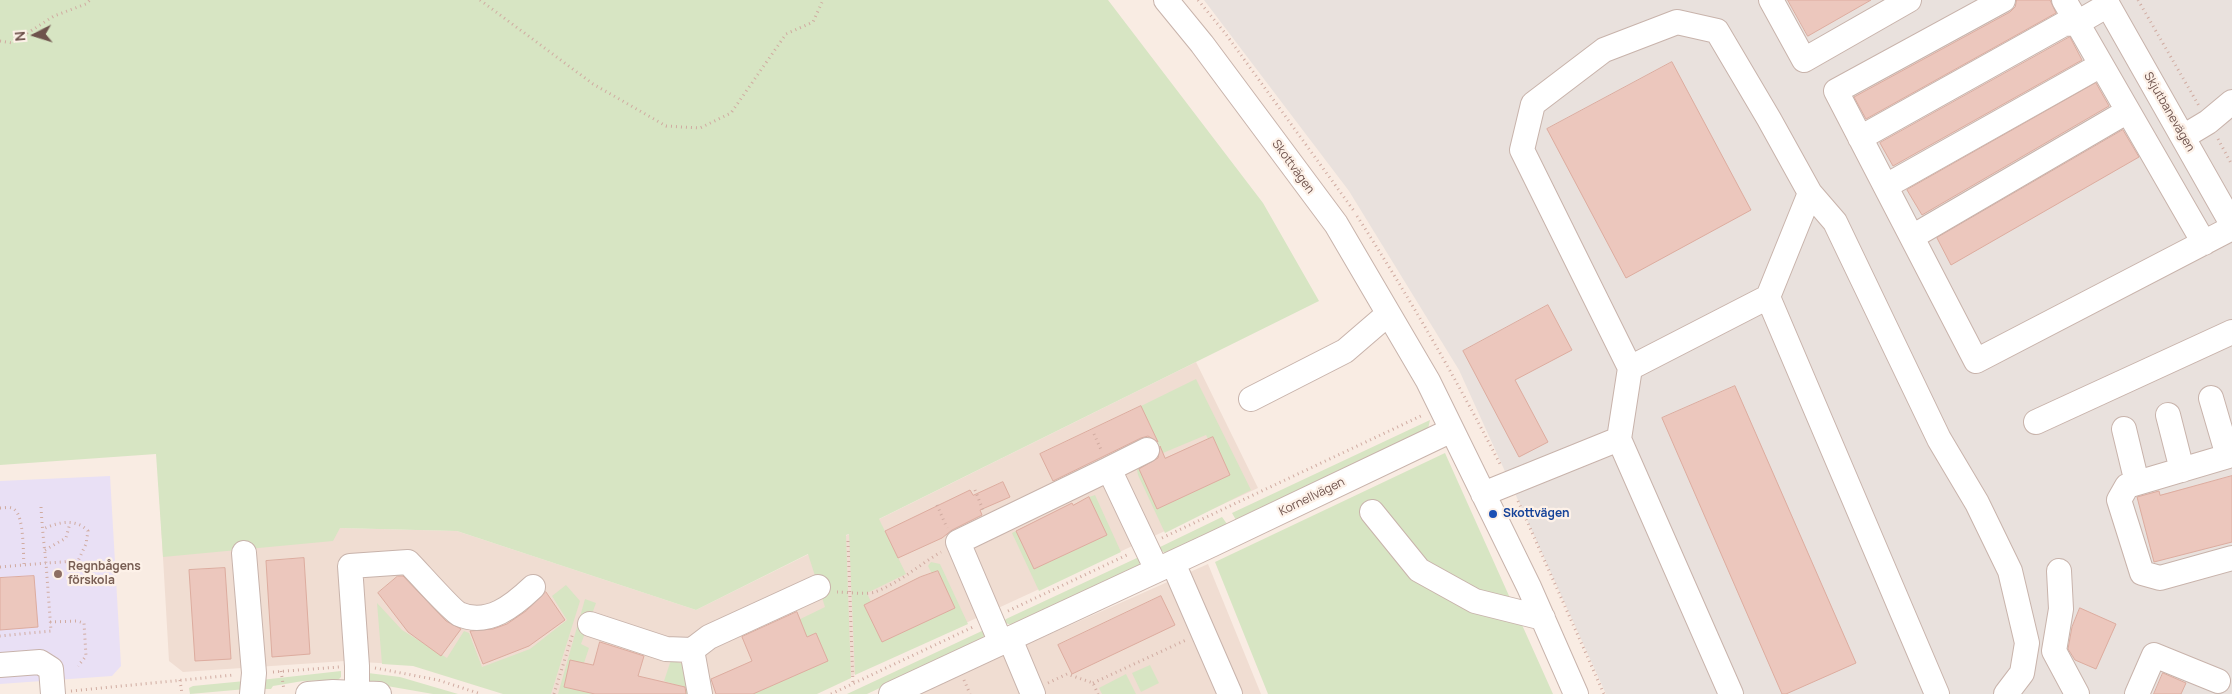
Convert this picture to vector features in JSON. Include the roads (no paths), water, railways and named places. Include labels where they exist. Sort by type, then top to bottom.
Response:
[{"type":"street","name":"Skottvägen","points":[[1166,0],[1202,44],[1336,224],[1428,380],[1543,618],[1576,694]]},
{"type":"street","points":[[1771,0],[1804,60],[1909,0]]},
{"type":"street","points":[[2003,0],[1836,91],[1976,361],[2232,228]]},
{"type":"street","points":[[2064,0],[2204,243]]},
{"type":"street","points":[[1860,138],[2064,24],[2077,23],[2107,3]]},
{"type":"street","name":"Skjutbanevägen","points":[[2107,3],[2232,224]]},
{"type":"street","points":[[1731,694],[1619,440],[1630,368],[1522,150],[1533,104],[1604,50],[1677,22],[1717,32],[1770,119],[1810,193],[1835,222],[1939,439],[1977,503],[2010,571],[2027,643],[2022,673],[2006,694]]},
{"type":"street","points":[[1886,186],[2101,64]]},
{"type":"street","points":[[2183,137],[2208,122],[2232,102]]},
{"type":"street","points":[[1912,237],[2128,111]]},
{"type":"street","points":[[1630,368],[1768,297],[1810,193]]},
{"type":"street","points":[[1768,297],[1937,694]]},
{"type":"street","points":[[1251,399],[1345,351],[1388,314]]},
{"type":"street","points":[[2036,422],[2232,332]]},
{"type":"street","points":[[2211,398],[2230,456],[2128,486],[2119,500],[2142,573],[2160,578],[2232,558]]},
{"type":"street","points":[[2168,414],[2182,470]]},
{"type":"street","points":[[2124,429],[2137,484]]},
{"type":"street","name":"Kornellvägen","points":[[892,694],[920,688],[1005,641],[1452,430]]},
{"type":"street","points":[[1483,494],[1619,440]]},
{"type":"street","points":[[1032,693],[958,542],[1147,450]]},
{"type":"street","points":[[1109,469],[1203,633],[1230,694]]},
{"type":"street","points":[[1372,512],[1419,570],[1475,601],[1543,618]]},
{"type":"street","points":[[244,553],[254,674],[252,694]]},
{"type":"street","points":[[308,694],[333,692],[368,693],[357,666],[350,566],[408,562],[458,613],[479,619],[512,607],[533,586]]},
{"type":"street","points":[[2058,571],[2061,610],[2054,651],[2077,694]]},
{"type":"street","points":[[590,624],[666,649],[692,650],[709,637],[818,587]]},
{"type":"street","points":[[692,650],[700,694]]},
{"type":"street","points":[[2137,694],[2154,655],[2218,681]]},
{"type":"street","points":[[0,665],[40,662],[51,669],[53,693]]},
{"type":"place","name":"Skottvägen","points":[[1493,514]]},
{"type":"place","name":"Regnbågens förskola","points":[[58,574]]}]
